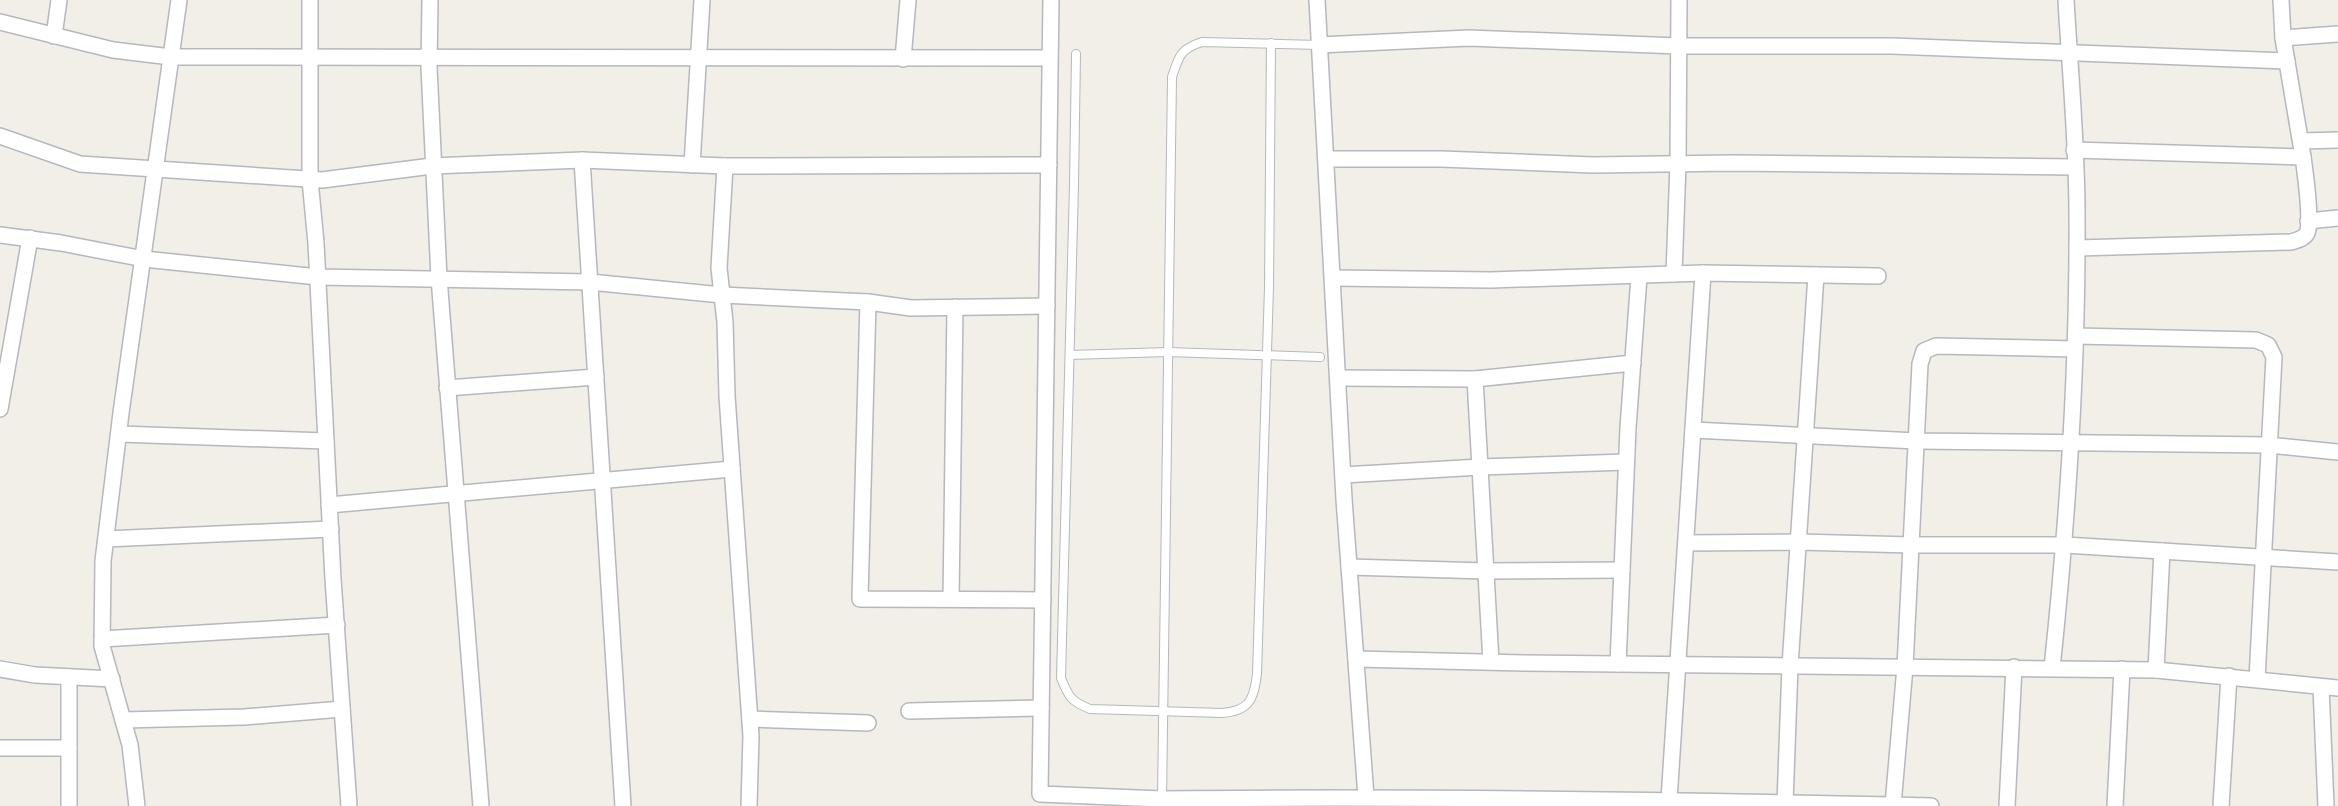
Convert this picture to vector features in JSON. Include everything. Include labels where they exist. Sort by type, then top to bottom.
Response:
[{"type":"street","points":[[54,36],[59,0]]},
{"type":"street","points":[[137,806],[130,745],[102,639],[103,561],[179,0]]},
{"type":"street","points":[[310,0],[310,180],[318,277],[336,626],[349,806]]},
{"type":"street","points":[[430,0],[432,166],[439,278],[481,806]]},
{"type":"street","points":[[692,165],[702,0]]},
{"type":"street","points":[[903,59],[908,0]]},
{"type":"street","points":[[1051,0],[1040,795],[1162,802],[1366,797],[1669,800],[1931,806]]},
{"type":"street","points":[[1317,0],[1343,475],[1366,797]]},
{"type":"street","points":[[1674,274],[1678,164],[1679,0]]},
{"type":"street","points":[[2052,668],[2065,545],[2071,444],[2077,248],[2066,0]]},
{"type":"street","points":[[2077,248],[2291,242],[2302,238],[2308,232],[2303,157],[2283,38],[2281,0]]},
{"type":"street","points":[[0,22],[112,50],[171,57],[1050,58]]},
{"type":"street","points":[[2283,38],[2338,34]]},
{"type":"street","points":[[1319,45],[1469,38],[1679,46],[1892,46],[2287,61]]},
{"type":"street","points":[[0,136],[80,164],[310,180],[432,166],[582,160],[725,166],[1049,165]]},
{"type":"street","points":[[2301,141],[2338,140]]},
{"type":"street","points":[[2074,150],[2303,157]]},
{"type":"street","points":[[1326,159],[1441,159],[1593,165],[2075,167]]},
{"type":"street","points":[[582,160],[623,806]]},
{"type":"street","points":[[725,166],[719,268],[750,719],[749,806]]},
{"type":"street","points":[[2308,221],[2338,219]]},
{"type":"street","points":[[0,235],[30,238],[144,259],[318,277],[590,282],[722,295],[868,302],[911,308],[1047,306]]},
{"type":"street","points":[[0,409],[30,238]]},
{"type":"street","points":[[1332,278],[1491,280],[1703,273],[1878,276]]},
{"type":"street","points":[[1669,800],[1703,273]]},
{"type":"street","points":[[1785,803],[1790,666],[1816,275]]},
{"type":"street","points":[[1618,664],[1626,462],[1639,276]]},
{"type":"street","points":[[868,302],[860,598],[1043,600]]},
{"type":"street","points":[[951,599],[955,308]]},
{"type":"street","points":[[1893,805],[1905,667],[1920,364],[1924,351],[1936,346],[2256,340],[2268,345],[2274,357],[2257,679]]},
{"type":"street","points":[[1338,378],[1475,379],[1633,363]]},
{"type":"street","points":[[447,388],[596,377]]},
{"type":"street","points":[[1475,379],[1491,662]]},
{"type":"street","points":[[1693,430],[1917,441],[2268,445],[2338,452]]},
{"type":"street","points":[[119,434],[326,441]]},
{"type":"street","points":[[1343,475],[1480,466],[1626,462]]},
{"type":"street","points":[[330,505],[732,469]]},
{"type":"street","points":[[106,539],[331,529]]},
{"type":"street","points":[[1686,543],[2065,545],[2338,562]]},
{"type":"street","points":[[2156,670],[2162,551]]},
{"type":"street","points":[[1349,567],[1486,571],[1622,570]]},
{"type":"street","points":[[102,639],[336,626]]},
{"type":"street","points":[[1356,659],[2156,670],[2338,688]]},
{"type":"street","points":[[2007,806],[2014,668]]},
{"type":"street","points":[[0,669],[35,675],[111,679]]},
{"type":"street","points":[[2115,806],[2122,669]]},
{"type":"street","points":[[69,676],[69,806]]},
{"type":"street","points":[[2221,806],[2229,676]]},
{"type":"street","points":[[2321,687],[2326,806]]},
{"type":"street","points":[[909,711],[1041,708]]},
{"type":"street","points":[[123,720],[244,717],[342,710]]},
{"type":"street","points":[[750,719],[868,723]]},
{"type":"street","points":[[0,748],[69,748]]},
{"type":"lane","points":[[1162,802],[1172,77],[1177,60],[1187,46],[1202,42],[1319,45]]},
{"type":"lane","points":[[1076,54],[1061,678],[1068,696],[1076,703],[1090,709],[1235,712],[1251,700],[1255,691],[1266,355],[1271,44]]},
{"type":"lane","points":[[1070,355],[1168,352],[1320,357]]}]
